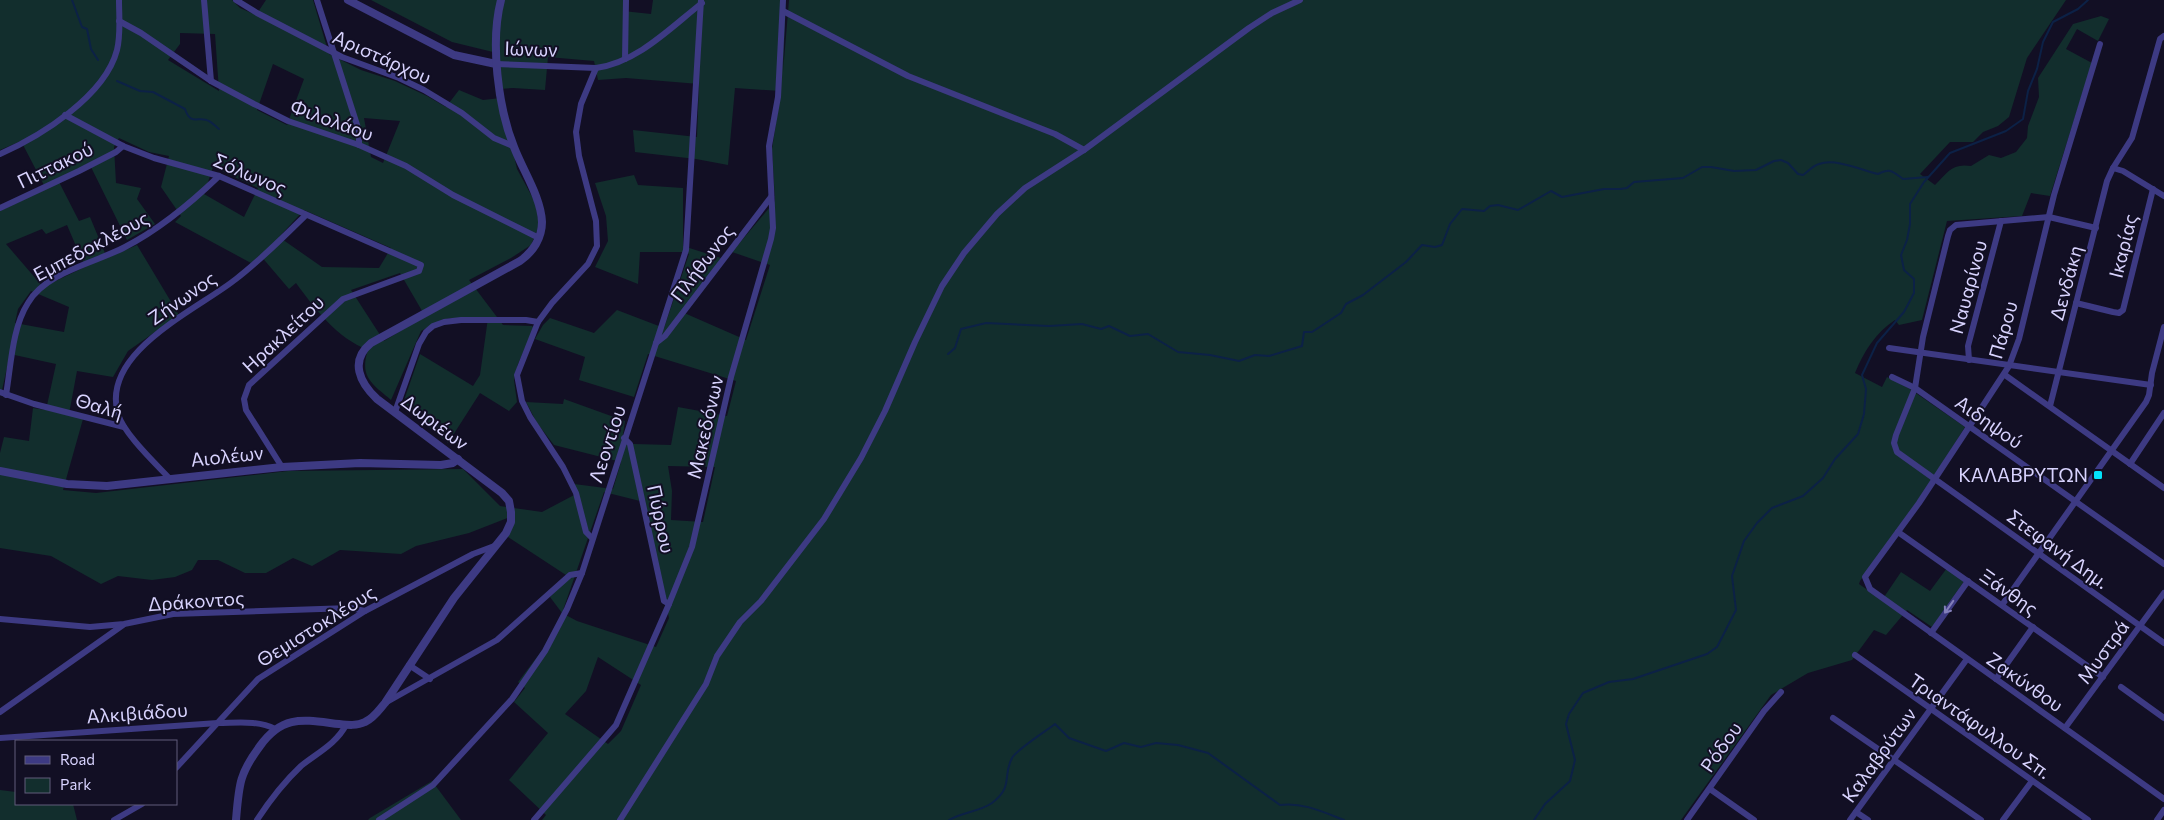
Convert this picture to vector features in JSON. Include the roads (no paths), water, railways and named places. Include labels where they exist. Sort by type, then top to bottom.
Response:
[{"type":"street","points":[[0,154],[35,136],[64,115],[90,92],[108,70],[117,50],[119,0]]},
{"type":"street","points":[[204,0],[211,81]]},
{"type":"street","name":"Αριστάρχου","points":[[236,0],[257,13],[333,52],[411,84],[462,113],[494,138],[513,146]]},
{"type":"street","points":[[317,0],[359,131],[359,145]]},
{"type":"street","name":"Ιώνων","points":[[348,0],[446,51],[472,60],[496,64],[596,68],[640,52],[703,1]]},
{"type":"street","points":[[501,0],[496,27],[496,64],[502,104],[513,146],[540,211],[542,225],[539,238]]},
{"type":"street","points":[[625,59],[626,0]]},
{"type":"street","name":"Μακεδόνων","points":[[534,820],[616,725],[692,547],[732,376],[768,255],[773,228],[769,146],[778,97],[784,0]]},
{"type":"street","points":[[620,820],[706,684],[717,656],[824,519],[862,458],[942,286],[964,253],[997,214],[1025,188],[1084,150],[1245,31],[1272,13],[1300,0]]},
{"type":"street","name":"Λεοντίου","points":[[379,820],[433,785],[512,699],[545,651],[567,609],[582,573],[686,250],[703,1]]},
{"type":"street","points":[[783,11],[908,76],[1029,123],[1084,150]]},
{"type":"street","name":"Φιλολάου","points":[[119,21],[141,33],[211,81],[288,120],[359,145],[406,166],[454,195],[539,238]]},
{"type":"street","name":"Δενδάκη","points":[[2050,406],[2107,181],[2132,138],[2162,37]]},
{"type":"street","name":"Πάρου","points":[[1870,589],[1865,577],[1935,479],[2009,366],[2019,339],[2049,217],[2100,44]]},
{"type":"street","points":[[592,538],[586,532],[576,493],[563,467],[530,417],[522,401],[517,375],[538,322],[588,264],[597,246],[596,221],[579,156],[576,132],[580,109],[596,68]]},
{"type":"street","name":"Σόλωνος","points":[[64,115],[122,146],[148,156],[219,176],[416,262],[421,267]]},
{"type":"street","name":"Πιττακού","points":[[0,208],[112,154],[122,146]]},
{"type":"street","points":[[2113,168],[2123,171],[2164,196]]},
{"type":"street","name":"Εμπεδοκλέους","points":[[3,394],[23,313],[36,291],[54,279],[126,247],[162,225],[219,176]]},
{"type":"street","name":"Ικαρίας","points":[[2076,303],[2118,313],[2123,310],[2152,189]]},
{"type":"street","name":"Πλήθωνος","points":[[655,344],[665,336],[771,197]]},
{"type":"street","name":"Ζήνωνος","points":[[124,426],[117,411],[116,391],[121,375],[134,354],[152,337],[237,278],[306,215]]},
{"type":"street","points":[[1915,388],[1919,354],[1950,230],[1956,225],[2049,217],[2096,228]]},
{"type":"street","name":"Ναυαρίνου","points":[[1968,360],[1968,346],[2001,221]]},
{"type":"street","name":"Δωριέων","points":[[275,729],[297,721],[346,725],[360,724],[371,719],[385,704],[454,598],[506,533],[511,512],[509,501],[498,489],[372,394],[361,380],[359,364],[364,350],[376,340],[520,261],[532,251],[539,238]]},
{"type":"street","name":"Ηρακλείτου","points":[[282,466],[246,410],[244,399],[250,385],[343,299],[417,271],[421,267]]},
{"type":"street","points":[[395,412],[421,340],[431,327],[444,322],[461,320],[526,320],[538,322]]},
{"type":"street","points":[[2002,605],[2146,402],[2164,327]]},
{"type":"street","points":[[1889,348],[1919,354],[2151,385]]},
{"type":"street","points":[[2005,374],[2164,488]]},
{"type":"street","name":"Αιδηψού","points":[[1892,377],[1915,388],[2164,564]]},
{"type":"street","name":"Στεφανή Δημ.","points":[[1915,388],[1896,435],[1895,448],[1897,452],[2164,643]]},
{"type":"street","name":"Θαλή","points":[[3,394],[124,426],[170,479]]},
{"type":"street","points":[[2130,464],[2164,413]]},
{"type":"street","name":"Πύρρου","points":[[624,438],[630,444],[664,601],[669,604]]},
{"type":"street","name":"Αιολέων","points":[[0,471],[78,485],[123,485],[282,466],[360,463],[441,465],[452,463],[458,459]]},
{"type":"street","name":"Ξάνθης","points":[[1898,532],[2103,677]]},
{"type":"street","name":"Θεμιστοκλέους","points":[[178,766],[258,680],[365,611],[465,558],[498,544]]},
{"type":"street","points":[[385,704],[497,640],[570,575],[582,573]]},
{"type":"street","points":[[1931,633],[1968,581]]},
{"type":"street","name":"Ζακύνθου","points":[[1870,589],[2164,799]]},
{"type":"street","name":"Μυστρά","points":[[2065,728],[2164,593]]},
{"type":"street","name":"Δράκοντος","points":[[0,619],[90,627],[124,624],[173,614],[350,608],[365,611]]},
{"type":"street","points":[[0,712],[124,624]]},
{"type":"street","points":[[1996,679],[2033,627]]},
{"type":"street","name":"Τριαντάφυλλου Σπ.","points":[[1855,655],[2088,820]]},
{"type":"street","name":"Καλαβρύτων","points":[[1850,820],[1967,659]]},
{"type":"street","points":[[409,665],[430,679]]},
{"type":"street","points":[[2121,687],[2164,718]]},
{"type":"street","name":"Ρόδου","points":[[1687,820],[1764,711],[1782,692]]},
{"type":"street","points":[[1833,718],[1981,820]]},
{"type":"street","name":"Αλκιβιάδου","points":[[0,738],[218,722],[260,723],[275,729]]},
{"type":"street","points":[[257,820],[284,783],[304,764],[340,736],[346,725]]},
{"type":"street","points":[[236,820],[238,788],[242,774],[248,762],[275,729]]},
{"type":"street","points":[[2003,820],[2032,781]]},
{"type":"street","points":[[1710,789],[1754,820]]},
{"type":"street","points":[[114,820],[140,805]]},
{"type":"street","points":[[2157,820],[2164,810]]},
{"type":"street","points":[[1856,812],[1868,820]]},
{"type":"waterway","points":[[72,0],[82,27],[87,29],[91,49],[98,60]]},
{"type":"waterway","points":[[1534,820],[1545,804],[1570,781],[1575,760],[1566,724],[1569,714],[1583,693],[1609,682],[1633,679],[1707,654],[1717,647],[1736,610],[1732,576],[1744,541],[1757,523],[1772,508],[1803,496],[1823,478],[1835,459],[1858,434],[1864,414],[1866,389],[1862,375],[1877,343],[1904,312],[1914,293],[1914,279],[1904,270],[1901,255],[1907,240],[1910,224],[1910,204],[1924,182],[1950,153],[2006,131],[2023,119],[2028,91],[2037,69],[2043,42],[2053,22],[2078,9],[2088,0]]},
{"type":"waterway","points":[[117,81],[140,91],[153,92],[185,109],[190,118],[205,120],[219,129]]},
{"type":"waterway","points":[[948,354],[955,348],[961,329],[986,323],[1049,326],[1082,324],[1101,329],[1109,326],[1130,336],[1148,334],[1178,352],[1210,355],[1239,361],[1255,355],[1269,356],[1302,346],[1304,332],[1312,332],[1341,313],[1346,304],[1363,295],[1406,262],[1422,245],[1435,247],[1442,245],[1450,224],[1462,209],[1484,211],[1490,206],[1498,205],[1518,210],[1551,191],[1562,197],[1604,189],[1627,188],[1634,182],[1683,178],[1702,167],[1734,171],[1756,170],[1774,161],[1781,160],[1788,163],[1798,174],[1803,175],[1812,167],[1833,162],[1878,174],[1891,171],[1903,179],[1928,177]]},
{"type":"waterway","points":[[949,820],[987,806],[999,797],[1005,786],[1012,758],[1055,724],[1069,738],[1106,751],[1124,743],[1141,747],[1156,743],[1178,745],[1208,753],[1280,805],[1305,806],[1344,820]]},
{"type":"place","name":"ΚΑΛΑΒΡΥΤΩΝ","points":[[2098,475]]}]
